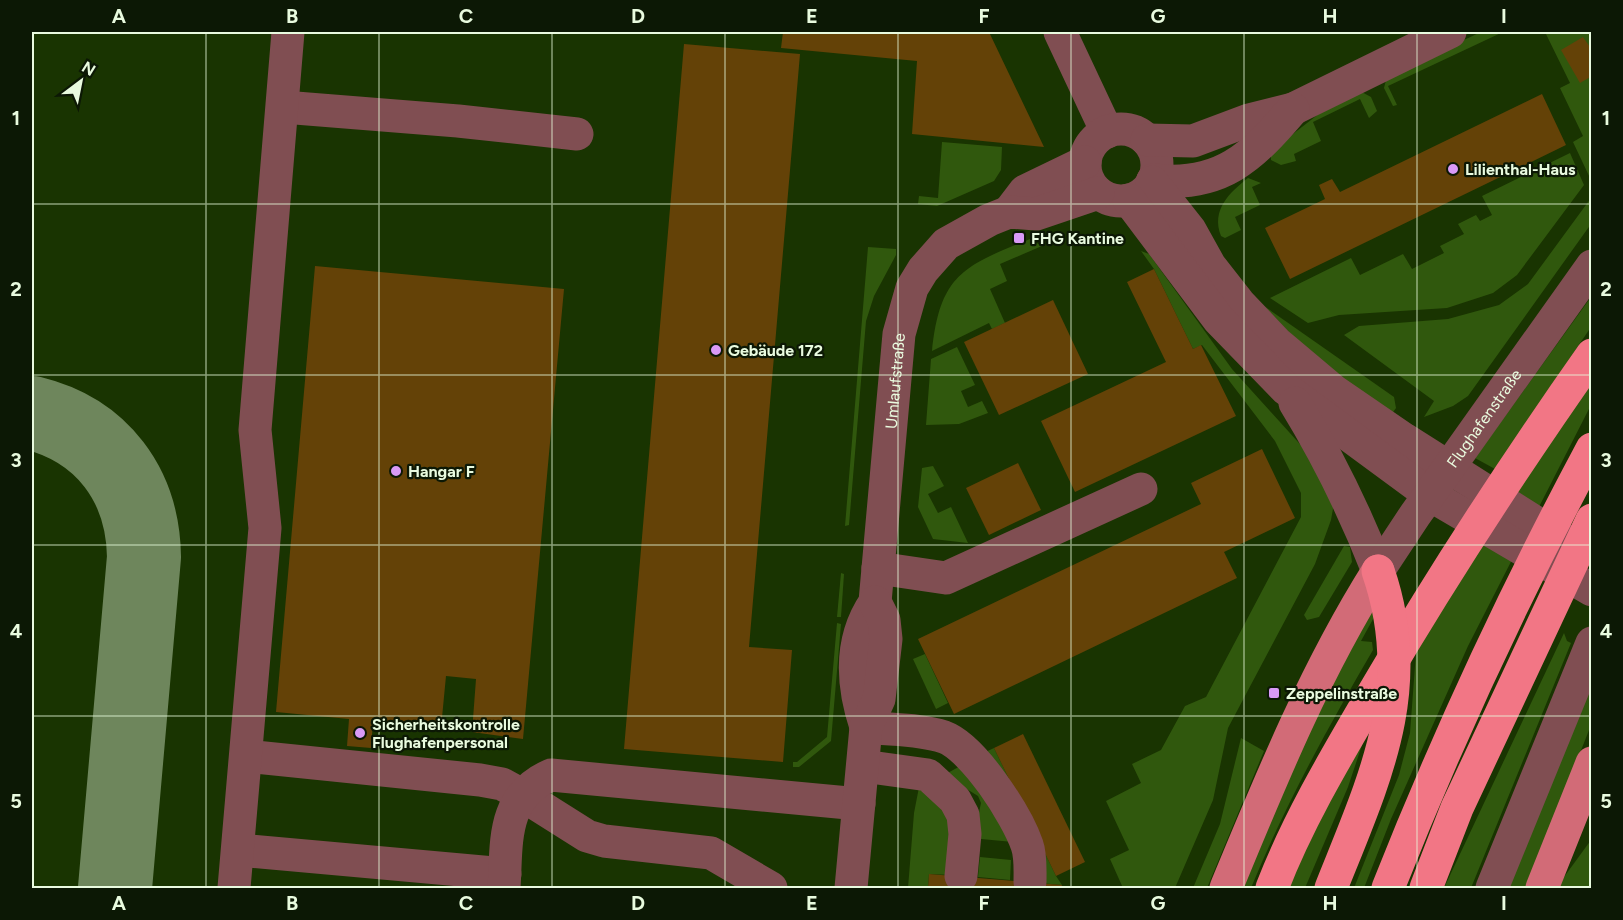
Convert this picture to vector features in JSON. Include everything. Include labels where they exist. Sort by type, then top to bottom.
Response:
[{"type":"highway","points":[[1272,888],[1308,808],[1429,598],[1502,484],[1592,355]]},
{"type":"highway","points":[[1388,888],[1424,797],[1555,518],[1592,449]]},
{"type":"highway","points":[[1426,888],[1457,808],[1592,520]]},
{"type":"highway","points":[[1331,888],[1378,769],[1389,730],[1395,665],[1393,628],[1388,600],[1378,571]]},
{"type":"main road","points":[[1226,888],[1294,724],[1349,617],[1378,571]]},
{"type":"main road","points":[[1542,888],[1592,763]]},
{"type":"street","points":[[234,888],[265,528],[255,430],[288,32]]},
{"type":"street","points":[[1060,32],[1107,132]]},
{"type":"street","points":[[1147,140],[1193,141],[1249,120],[1293,110],[1450,32]]},
{"type":"street","points":[[283,107],[458,121],[577,134]]},
{"type":"street","points":[[1133,189],[1213,177],[1249,157],[1293,110]]},
{"type":"street","points":[[1133,189],[1157,160],[1147,140],[1135,132],[1121,129],[1107,132],[1096,139],[1089,149],[1085,162],[1086,173],[1133,189],[1190,230],[1210,266],[1239,303],[1277,343],[1439,482]]},
{"type":"street","name":"Umlaufstraße","points":[[1009,212],[1024,191],[1085,162]]},
{"type":"street","points":[[1190,230],[1200,198],[1213,177]]},
{"type":"street","points":[[1133,189],[1219,320],[1286,389],[1319,442],[1357,516],[1378,571]]},
{"type":"street","name":"Umlaufstraße","points":[[851,888],[866,727],[879,699],[886,639],[884,620],[875,602],[899,334],[908,298],[923,270],[946,244],[981,224],[1009,212],[1036,214],[1133,189]]},
{"type":"street","name":"Flughafenstraße","points":[[1378,571],[1592,266]]},
{"type":"street","points":[[1286,389],[1472,502],[1591,581]]},
{"type":"street","points":[[878,568],[946,578],[1141,489]]},
{"type":"street","points":[[1492,888],[1592,643]]},
{"type":"street","points":[[866,727],[920,732],[946,738],[974,760],[1020,827],[1028,848],[1030,882]]},
{"type":"street","points":[[928,775],[962,750]]},
{"type":"street","points":[[246,756],[502,784],[587,836],[604,842],[711,853],[771,888]]},
{"type":"street","points":[[863,766],[916,771],[928,775],[955,800],[963,815],[965,834],[961,876]]},
{"type":"street","points":[[238,850],[426,878],[505,881],[509,819],[522,795],[533,783],[551,775],[859,804]]},
{"type":"green space","points":[[1481,32],[1503,32],[1388,86],[1397,105],[1393,106],[1384,88],[1387,76]]},
{"type":"green space","points":[[1545,32],[1591,32],[1590,178],[1573,142],[1583,136],[1560,88],[1570,83]]},
{"type":"green space","points":[[1358,90],[1371,97],[1377,111],[1369,118],[1360,99],[1313,122],[1321,141],[1294,154],[1296,161],[1281,165],[1271,160],[1271,151],[1329,106]]},
{"type":"green space","points":[[942,142],[1002,147],[1001,170],[994,181],[937,206],[918,204],[919,196],[938,198]]},
{"type":"green space","points":[[1570,153],[1584,185],[1517,275],[1493,293],[1447,308],[1339,315],[1308,323],[1270,298],[1351,258],[1360,275],[1403,254],[1412,269],[1444,253],[1440,246],[1464,234],[1458,224],[1476,215],[1480,221],[1492,215],[1482,196]]},
{"type":"green space","points":[[1248,178],[1261,183],[1252,187],[1260,205],[1235,217],[1241,230],[1225,238],[1221,236],[1219,227],[1220,210],[1228,196]]},
{"type":"green space","points":[[1591,198],[1591,224],[1468,396],[1453,406],[1424,417],[1434,401],[1344,335],[1359,326],[1448,319],[1499,305],[1528,284]]},
{"type":"green space","points":[[1030,239],[1042,246],[1000,264],[1007,281],[990,289],[1005,323],[992,329],[989,323],[932,351],[941,305],[949,289],[959,277],[988,257]]},
{"type":"green space","points":[[868,247],[896,249],[896,255],[874,296],[866,321],[849,525],[845,526]]},
{"type":"green space","points":[[1141,251],[1149,254],[1232,369],[1308,453],[1334,503],[1331,520],[1315,564],[1228,728],[1213,800],[1175,888],[1123,888],[1110,859],[1129,850],[1106,801],[1141,783],[1132,764],[1161,750],[1185,706],[1206,697],[1301,517],[1301,493],[1275,441],[1202,345],[1193,349],[1154,269]]},
{"type":"green space","points":[[1591,297],[1591,327],[1495,469],[1475,458]]},
{"type":"green space","points":[[1264,306],[1394,397],[1396,408],[1391,415],[1308,352]]},
{"type":"green space","points":[[957,347],[975,385],[961,391],[968,407],[982,401],[988,413],[959,424],[926,425],[931,359]]},
{"type":"green space","points":[[1591,380],[1591,405],[1468,646],[1391,819],[1364,888],[1354,888],[1399,775],[1410,733],[1417,639]]},
{"type":"green space","points":[[933,466],[944,486],[928,494],[938,513],[951,507],[968,543],[933,539],[918,507],[922,468]]},
{"type":"green space","points":[[1344,546],[1350,547],[1352,562],[1319,617],[1307,620],[1304,615]]},
{"type":"green space","points":[[841,573],[844,574],[841,617],[837,617]]},
{"type":"green space","points":[[1375,600],[1378,610],[1361,641],[1372,642],[1373,650],[1308,767],[1251,888],[1236,888],[1259,829]]},
{"type":"green space","points":[[837,623],[841,624],[831,741],[799,767],[793,767],[793,762],[797,762],[827,737]]},
{"type":"green space","points":[[1564,633],[1567,641],[1571,643],[1471,888],[1444,888]]},
{"type":"green space","points":[[925,654],[948,703],[936,709],[913,659]]},
{"type":"green space","points":[[1591,677],[1591,725],[1527,888],[1507,888]]},
{"type":"green space","points":[[1241,738],[1264,751],[1207,888],[1193,888],[1220,824]]},
{"type":"green space","points":[[1363,742],[1348,787],[1305,888],[1288,888],[1333,790]]},
{"type":"green space","points":[[994,748],[1062,885],[1039,883],[979,755]]},
{"type":"green space","points":[[964,764],[1013,842],[981,839],[978,817],[981,803],[978,796],[944,775]]},
{"type":"green space","points":[[920,782],[949,804],[951,875],[929,874],[928,888],[908,888],[914,813]]},
{"type":"green space","points":[[1591,840],[1591,888],[1556,888]]},
{"type":"green space","points":[[980,857],[1011,860],[1010,880],[978,877]]},
{"type":"building","points":[[783,32],[989,32],[1044,147],[912,134],[917,61],[781,48]]},
{"type":"building","points":[[1583,37],[1592,50],[1592,76],[1580,83],[1561,50]]},
{"type":"building","name":"Gebäude 172","points":[[684,44],[800,54],[749,647],[792,650],[783,762],[624,749]]},
{"type":"building","name":"Lilienthal-Haus","points":[[1542,94],[1566,145],[1290,279],[1265,228],[1325,199],[1319,185],[1332,179],[1340,192]]},
{"type":"building","name":"Hangar F","points":[[315,266],[564,289],[523,739],[472,732],[476,679],[446,676],[441,728],[373,722],[371,748],[347,746],[349,719],[276,712]]},
{"type":"building","points":[[1154,269],[1193,349],[1201,345],[1236,416],[1075,492],[1041,421],[1166,362],[1127,282]]},
{"type":"building","points":[[1053,300],[1088,374],[999,415],[964,342]]},
{"type":"building","points":[[1262,449],[1295,518],[1224,552],[1237,578],[954,714],[918,639],[1201,504],[1191,483]]},
{"type":"building","points":[[1018,463],[1041,510],[989,535],[966,488]]},
{"type":"building","points":[[1023,734],[1085,862],[1056,876],[994,748]]},
{"type":"building","points":[[929,874],[1062,885],[1061,888],[928,888]]},
{"type":"taxiway","points":[[32,413],[57,421],[79,433],[98,447],[114,464],[127,484],[142,531],[144,557],[115,888]]},
{"type":"place","name":"Lilienthal-Haus","points":[[1453,169]]},
{"type":"place","name":"FHG Kantine","points":[[1019,238]]},
{"type":"place","name":"Gebäude 172","points":[[716,350]]},
{"type":"place","name":"Hangar F","points":[[396,471]]},
{"type":"place","name":"Zeppelinstraße","points":[[1274,693]]},
{"type":"place","name":"Sicherheitskontrolle Flughafenpersonal","points":[[360,733]]}]
